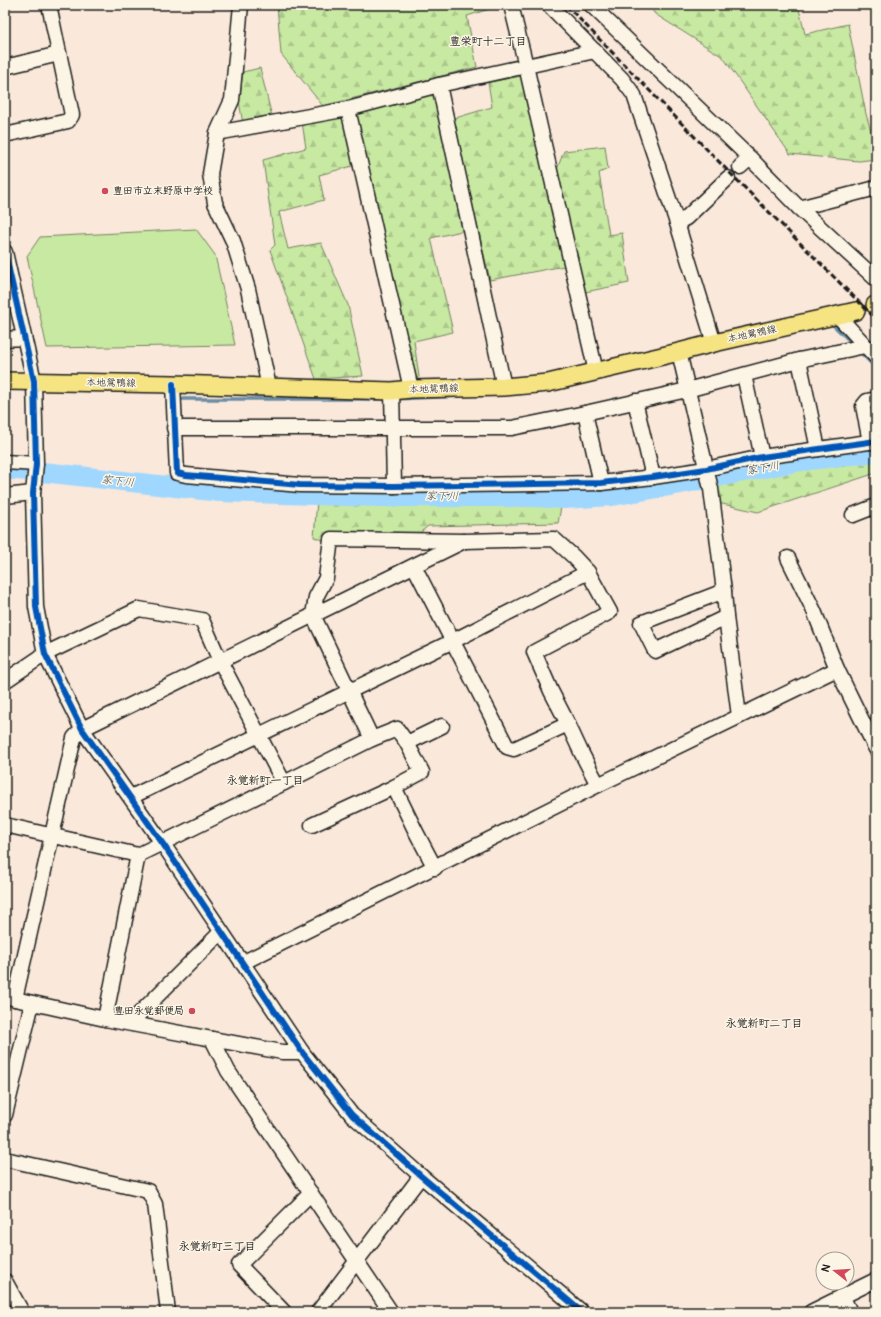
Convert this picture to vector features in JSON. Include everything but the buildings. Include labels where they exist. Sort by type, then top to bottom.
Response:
[{"type":"main road","name":"本地鴛鴨線","points":[[5,381],[173,384],[392,391],[411,389],[504,387],[548,383],[856,311]]},
{"type":"street","points":[[5,135],[68,121],[72,115],[49,5]]},
{"type":"street","points":[[241,5],[232,100],[217,133],[210,174],[216,203],[233,240],[244,276],[270,387]]},
{"type":"street","points":[[512,5],[596,372]]},
{"type":"street","points":[[548,5],[622,79],[634,95],[675,218],[714,343]]},
{"type":"street","points":[[591,5],[745,163],[799,208],[876,279]]},
{"type":"street","points":[[217,133],[348,109],[439,85],[595,51]]},
{"type":"street","points":[[5,67],[59,54]]},
{"type":"street","points":[[439,85],[504,387]]},
{"type":"street","points":[[348,109],[411,389]]},
{"type":"street","points":[[675,218],[686,218],[728,178]]},
{"type":"street","points":[[799,208],[876,188]]},
{"type":"street","points":[[5,252],[34,381],[36,464],[33,494],[36,608],[45,654],[82,730],[131,797],[302,1052],[352,1115],[421,1176],[582,1312]]},
{"type":"street","points":[[838,316],[876,357]]},
{"type":"street","points":[[5,339],[24,338]]},
{"type":"street","points":[[174,428],[512,428],[687,390],[799,360],[865,346]]},
{"type":"street","points":[[679,352],[711,490],[739,716]]},
{"type":"street","points":[[799,360],[818,449]]},
{"type":"street","points":[[744,375],[762,457]]},
{"type":"street","points":[[173,384],[177,473],[300,485],[394,486],[601,483],[653,477],[706,469],[762,457],[873,441],[863,406],[867,401],[876,399]]},
{"type":"street","points":[[392,391],[394,486]]},
{"type":"street","points":[[635,401],[653,477]]},
{"type":"street","points":[[585,413],[601,483]]},
{"type":"street","points":[[5,462],[36,464]]},
{"type":"street","points":[[5,496],[33,494]]},
{"type":"street","points":[[853,515],[876,506]]},
{"type":"street","points":[[372,739],[313,616],[316,597],[326,578],[331,539],[554,539],[588,572],[610,612],[534,652],[551,691],[598,785]]},
{"type":"street","points":[[302,1052],[282,1052],[105,1019],[10,997],[52,836],[74,738],[82,730],[464,540]]},
{"type":"street","points":[[788,558],[814,611],[837,669],[876,748]]},
{"type":"street","points":[[414,566],[507,747],[514,749],[568,724]]},
{"type":"street","points":[[131,797],[453,641],[588,572]]},
{"type":"street","points":[[724,591],[641,623],[655,651],[726,617]]},
{"type":"street","points":[[5,681],[45,654],[139,609],[202,620],[220,661],[284,783]]},
{"type":"street","points":[[242,963],[435,868],[598,785],[837,669]]},
{"type":"street","points":[[407,743],[442,726]]},
{"type":"street","points":[[5,825],[138,855],[372,739],[397,729],[407,743],[422,772],[394,787],[312,825]]},
{"type":"street","points":[[394,787],[435,868]]},
{"type":"street","points":[[105,1019],[138,855]]},
{"type":"street","points":[[133,1024],[135,1018],[221,932]]},
{"type":"street","points":[[5,1115],[32,1003]]},
{"type":"street","points":[[212,1039],[228,1071],[391,1312]]},
{"type":"street","points":[[5,1159],[148,1191],[155,1204],[168,1312]]},
{"type":"street","points":[[318,1312],[421,1176]]},
{"type":"street","points":[[284,1312],[239,1265],[311,1193]]},
{"type":"street","points":[[811,1312],[876,1280]]},
{"type":"street","points":[[5,1281],[22,1312]]},
{"type":"street","points":[[842,1296],[850,1312]]},
{"type":"green space","points":[[277,5],[375,5],[376,8],[388,5],[492,5],[493,8],[467,16],[477,67],[323,106],[281,54]]},
{"type":"green space","points":[[648,5],[798,5],[805,34],[848,24],[866,114],[876,148],[876,159],[859,161],[790,154],[723,57],[655,14]]},
{"type":"green space","points":[[260,68],[272,117],[243,124],[239,101],[243,72]]},
{"type":"green space","points":[[522,76],[564,266],[490,280],[452,119],[492,107],[488,82]]},
{"type":"green space","points":[[437,93],[466,230],[431,238],[453,332],[414,341],[419,377],[412,379],[352,112]]},
{"type":"green space","points":[[345,115],[356,165],[319,175],[324,200],[279,212],[288,249],[321,243],[348,305],[363,376],[316,379],[270,250],[275,245],[263,160],[306,148],[302,122]]},
{"type":"green space","points":[[605,146],[608,169],[599,173],[609,235],[622,233],[629,283],[585,292],[556,172],[564,151]]},
{"type":"green space","points":[[196,229],[215,255],[235,345],[47,348],[27,256],[40,237]]},
{"type":"green space","points":[[876,456],[876,473],[758,512],[718,503],[715,481],[800,465]]},
{"type":"green space","points":[[317,501],[562,502],[558,523],[428,526],[417,535],[334,533],[323,540],[314,537]]},
{"type":"waterway","points":[[831,324],[854,345]]},
{"type":"waterway","points":[[859,351],[876,368]]},
{"type":"waterway","points":[[395,399],[457,396]]},
{"type":"waterway","points":[[182,399],[387,399]]},
{"type":"waterway","name":"家下川","points":[[5,469],[220,492],[381,497],[534,497],[564,499],[612,496],[801,461],[876,452]]},
{"type":"railway","points":[[566,5],[728,171],[876,319]]},
{"type":"cycle path","points":[[5,252],[34,381],[36,464],[33,493],[36,607],[45,654],[82,729],[163,844],[302,1052],[352,1115],[421,1176],[582,1312]]},
{"type":"cycle path","points":[[173,384],[177,473],[300,485],[394,486],[601,483],[706,469],[762,457],[876,441]]},
{"type":"place","name":"豊田市立末野原中学校","points":[[105,191]]},
{"type":"place","name":"豊田永覚郵便局","points":[[192,1011]]},
{"type":"district","name":"豊栄町十二丁目","points":[[488,41]]},
{"type":"district","name":"永覚新町一丁目","points":[[265,780]]},
{"type":"district","name":"永覚新町二丁目","points":[[764,1023]]},
{"type":"district","name":"永覚新町三丁目","points":[[217,1246]]}]
